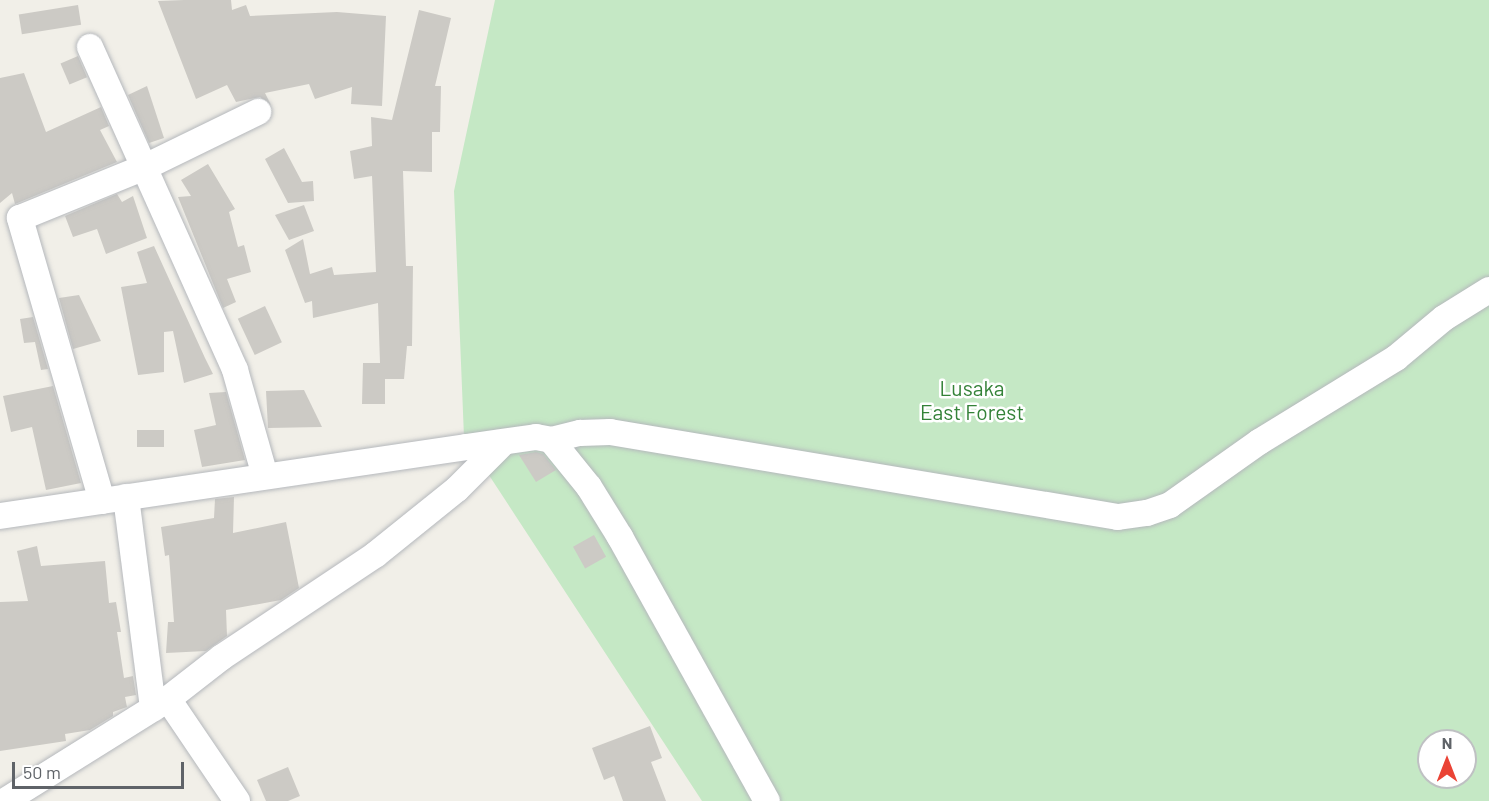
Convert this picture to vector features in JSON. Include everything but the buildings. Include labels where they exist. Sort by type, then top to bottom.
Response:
[{"type":"street","points":[[90,47],[235,370],[265,476]]},
{"type":"street","points":[[237,801],[160,703],[114,499],[20,218],[145,167],[258,112]]},
{"type":"street","points":[[0,516],[536,437],[551,440],[580,433],[610,432],[1118,517],[1147,513],[1170,505],[1260,442],[1396,358],[1444,318],[1479,293],[1489,291]]},
{"type":"street","points":[[551,440],[582,478],[620,537],[767,801]]},
{"type":"street","points":[[5,801],[160,703],[422,520],[503,443]]},
{"type":"green space","name":"Lusaka East Forest","points":[[495,0],[1489,0],[1489,801],[702,801],[464,437],[454,191]]}]
